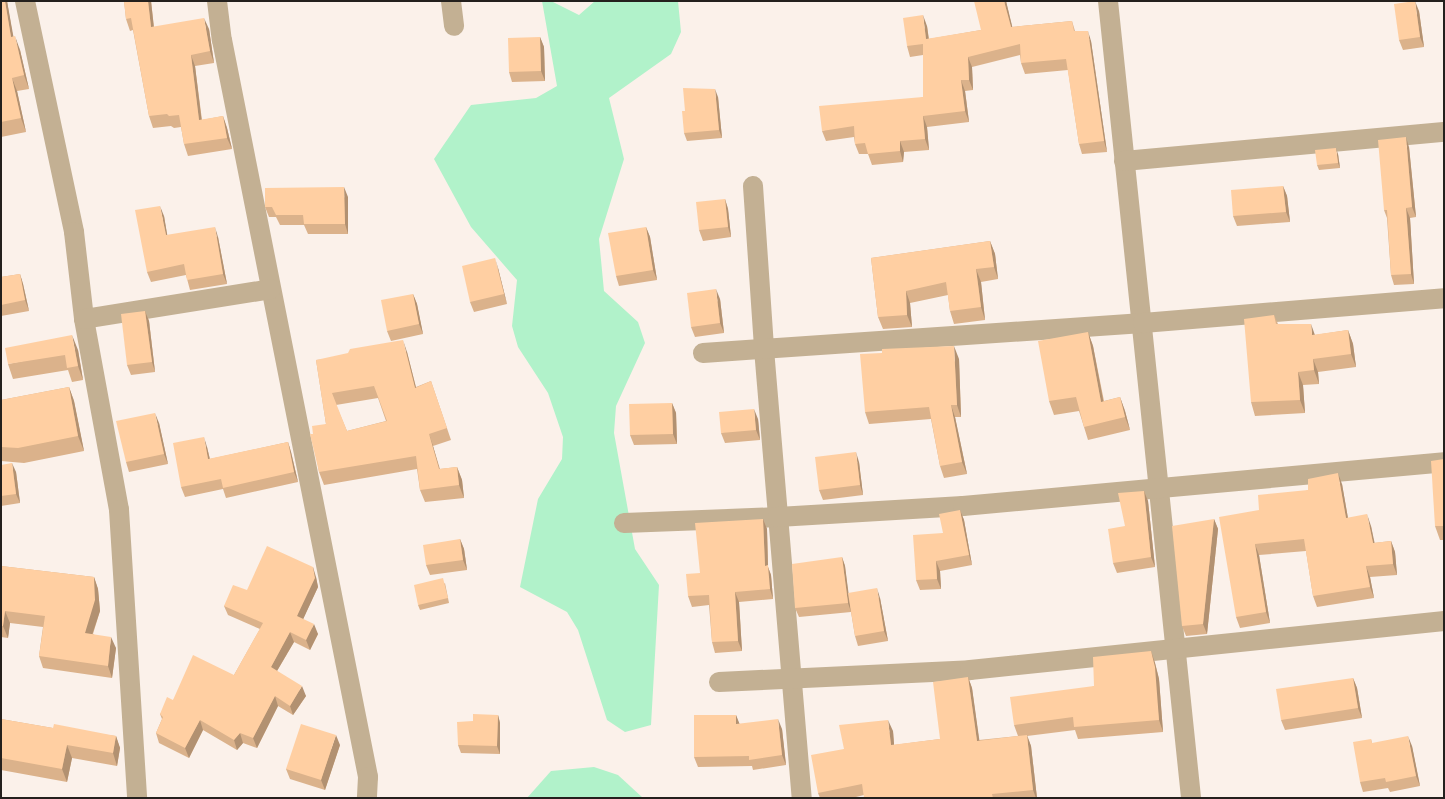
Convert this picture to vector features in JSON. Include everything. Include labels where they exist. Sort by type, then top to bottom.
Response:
[{"type":"street","points":[[24,1],[74,232],[84,319],[119,510],[137,798]]},
{"type":"street","points":[[217,1],[222,40],[368,777],[367,798]]},
{"type":"street","points":[[451,1],[454,26]]},
{"type":"street","points":[[1108,1],[1191,798]]},
{"type":"street","points":[[1124,161],[1444,132]]},
{"type":"street","points":[[753,186],[764,349],[802,798]]},
{"type":"street","points":[[84,319],[271,290]]},
{"type":"street","points":[[703,353],[1143,323],[1444,298]]},
{"type":"street","points":[[624,523],[778,517],[963,506],[1444,462]]},
{"type":"street","points":[[719,682],[970,670],[1444,621]]},
{"type":"green space","points":[[542,1],[551,1],[579,15],[595,1],[678,1],[681,32],[671,54],[609,98],[624,159],[599,239],[604,291],[638,322],[645,343],[616,406],[614,433],[635,549],[659,585],[651,725],[625,732],[607,720],[578,630],[567,612],[520,587],[538,499],[562,459],[563,437],[548,393],[518,347],[512,326],[517,280],[471,227],[434,159],[471,105],[536,98],[557,86]]},
{"type":"green space","points":[[594,767],[618,775],[643,798],[527,798],[551,771]]},
{"type":"building","points":[[1,1],[5,1],[11,37],[15,36],[24,75],[12,78],[21,118],[1,122]]},
{"type":"building","points":[[124,1],[148,1],[151,27],[204,18],[210,51],[191,55],[199,120],[223,116],[227,138],[184,144],[179,115],[149,116],[131,18],[126,19]]},
{"type":"building","points":[[974,1],[1004,1],[1011,27],[1072,21],[1074,31],[1088,31],[1104,141],[1079,144],[1066,59],[1021,63],[1020,44],[968,57],[969,80],[961,80],[965,111],[923,116],[925,139],[900,141],[900,151],[868,154],[865,143],[855,144],[854,126],[822,131],[819,106],[923,97],[923,44],[907,46],[903,18],[923,15],[926,39],[981,30]]},
{"type":"building","points":[[1415,1],[1420,37],[1399,40],[1394,4]]},
{"type":"building","points":[[540,37],[541,71],[509,72],[508,38]]},
{"type":"building","points":[[683,88],[715,89],[719,130],[684,133],[682,111],[685,111]]},
{"type":"building","points":[[1406,137],[1412,207],[1406,208],[1411,274],[1391,275],[1387,210],[1384,210],[1378,140]]},
{"type":"building","points":[[1336,148],[1338,163],[1317,165],[1315,150]]},
{"type":"building","points":[[1283,186],[1286,212],[1233,216],[1231,190]]},
{"type":"building","points":[[344,187],[345,224],[304,224],[303,215],[276,215],[272,207],[265,207],[265,188]]},
{"type":"building","points":[[725,199],[728,227],[699,230],[696,202]]},
{"type":"building","points":[[160,206],[166,235],[215,227],[223,274],[187,280],[184,264],[147,272],[135,210]]},
{"type":"building","points":[[646,227],[653,270],[616,276],[608,233]]},
{"type":"building","points":[[990,241],[994,267],[976,269],[981,307],[950,311],[946,282],[906,291],[907,315],[878,317],[871,258]]},
{"type":"building","points":[[495,258],[504,294],[470,302],[462,266]]},
{"type":"building","points":[[20,274],[25,300],[1,305],[1,277]]},
{"type":"building","points":[[716,289],[720,323],[691,327],[687,293]]},
{"type":"building","points":[[413,294],[419,324],[387,331],[381,300]]},
{"type":"building","points":[[145,311],[152,362],[127,365],[121,314]]},
{"type":"building","points":[[1274,315],[1276,324],[1311,324],[1312,335],[1348,330],[1351,354],[1313,359],[1314,370],[1298,372],[1300,400],[1251,402],[1244,319]]},
{"type":"building","points":[[1088,332],[1101,402],[1120,397],[1125,417],[1084,427],[1076,397],[1049,401],[1038,341]]},
{"type":"building","points":[[72,335],[78,366],[67,368],[65,355],[8,364],[5,348]]},
{"type":"building","points":[[403,340],[415,388],[431,381],[447,428],[429,434],[439,469],[457,467],[459,485],[420,490],[416,456],[319,472],[310,434],[313,434],[312,426],[326,424],[316,360],[348,353],[350,349]],"holes":[[[374,386],[387,421],[347,431],[332,393]]]},
{"type":"building","points":[[954,346],[957,405],[951,405],[962,462],[940,466],[929,407],[865,412],[860,354],[882,353],[882,349]]},
{"type":"building","points":[[69,387],[78,436],[18,448],[1,447],[1,400]]},
{"type":"building","points":[[672,403],[673,434],[630,435],[629,404]]},
{"type":"building","points":[[754,409],[756,430],[721,433],[719,412]]},
{"type":"building","points":[[155,413],[164,454],[126,462],[116,421]]},
{"type":"building","points":[[204,437],[208,459],[288,442],[294,472],[223,488],[221,479],[181,487],[173,443]]},
{"type":"building","points":[[856,452],[860,485],[819,490],[815,457]]},
{"type":"building","points":[[1444,459],[1444,526],[1435,526],[1431,461]]},
{"type":"building","points":[[12,463],[16,494],[1,496],[1,465]]},
{"type":"building","points":[[1338,473],[1346,518],[1367,514],[1373,543],[1391,541],[1393,564],[1366,566],[1370,587],[1313,596],[1304,539],[1255,544],[1266,612],[1236,617],[1219,517],[1259,510],[1258,495],[1308,490],[1308,479]]},
{"type":"building","points":[[1144,491],[1151,557],[1113,563],[1108,529],[1125,526],[1118,493]]},
{"type":"building","points":[[960,510],[969,555],[936,561],[937,579],[916,580],[913,535],[943,533],[939,514]]},
{"type":"building","points":[[763,519],[765,566],[768,565],[770,589],[735,592],[738,641],[712,642],[709,595],[688,596],[686,574],[700,573],[695,523]]},
{"type":"building","points":[[1214,519],[1203,624],[1182,626],[1172,526]]},
{"type":"building","points":[[460,539],[463,560],[426,565],[423,545]]},
{"type":"building","points":[[267,546],[313,567],[315,578],[297,616],[314,624],[306,640],[290,632],[271,667],[302,686],[290,706],[275,696],[253,738],[240,733],[234,740],[200,720],[185,748],[156,733],[163,717],[160,714],[167,697],[173,700],[193,655],[234,675],[263,623],[224,606],[233,585],[247,590]]},
{"type":"building","points":[[842,557],[848,603],[795,608],[792,564]]},
{"type":"building","points":[[1,566],[94,577],[95,600],[85,633],[111,637],[108,666],[39,656],[45,616],[5,611],[3,626],[1,626]]},
{"type":"building","points":[[443,578],[448,598],[418,605],[414,585]]},
{"type":"building","points":[[877,588],[884,631],[855,636],[848,593]]},
{"type":"building","points":[[1151,651],[1155,667],[1159,720],[1074,727],[1073,717],[1014,725],[1010,697],[1094,686],[1093,657]]},
{"type":"building","points":[[968,677],[977,741],[1027,735],[1033,790],[992,794],[993,798],[864,798],[862,784],[818,793],[811,755],[844,749],[839,725],[888,720],[891,745],[940,739],[933,682]]},
{"type":"building","points":[[1353,678],[1358,708],[1281,720],[1276,689]]},
{"type":"building","points":[[473,714],[498,715],[497,746],[458,745],[457,722],[473,721]]},
{"type":"building","points":[[694,715],[736,715],[736,724],[778,719],[782,755],[749,760],[749,756],[694,757]]},
{"type":"building","points":[[1,719],[53,728],[54,724],[116,736],[113,753],[67,745],[62,769],[1,758]]},
{"type":"building","points":[[301,724],[336,735],[321,780],[286,769]]},
{"type":"building","points":[[1408,736],[1416,776],[1386,782],[1385,778],[1360,782],[1353,742],[1371,739],[1372,743]]}]
